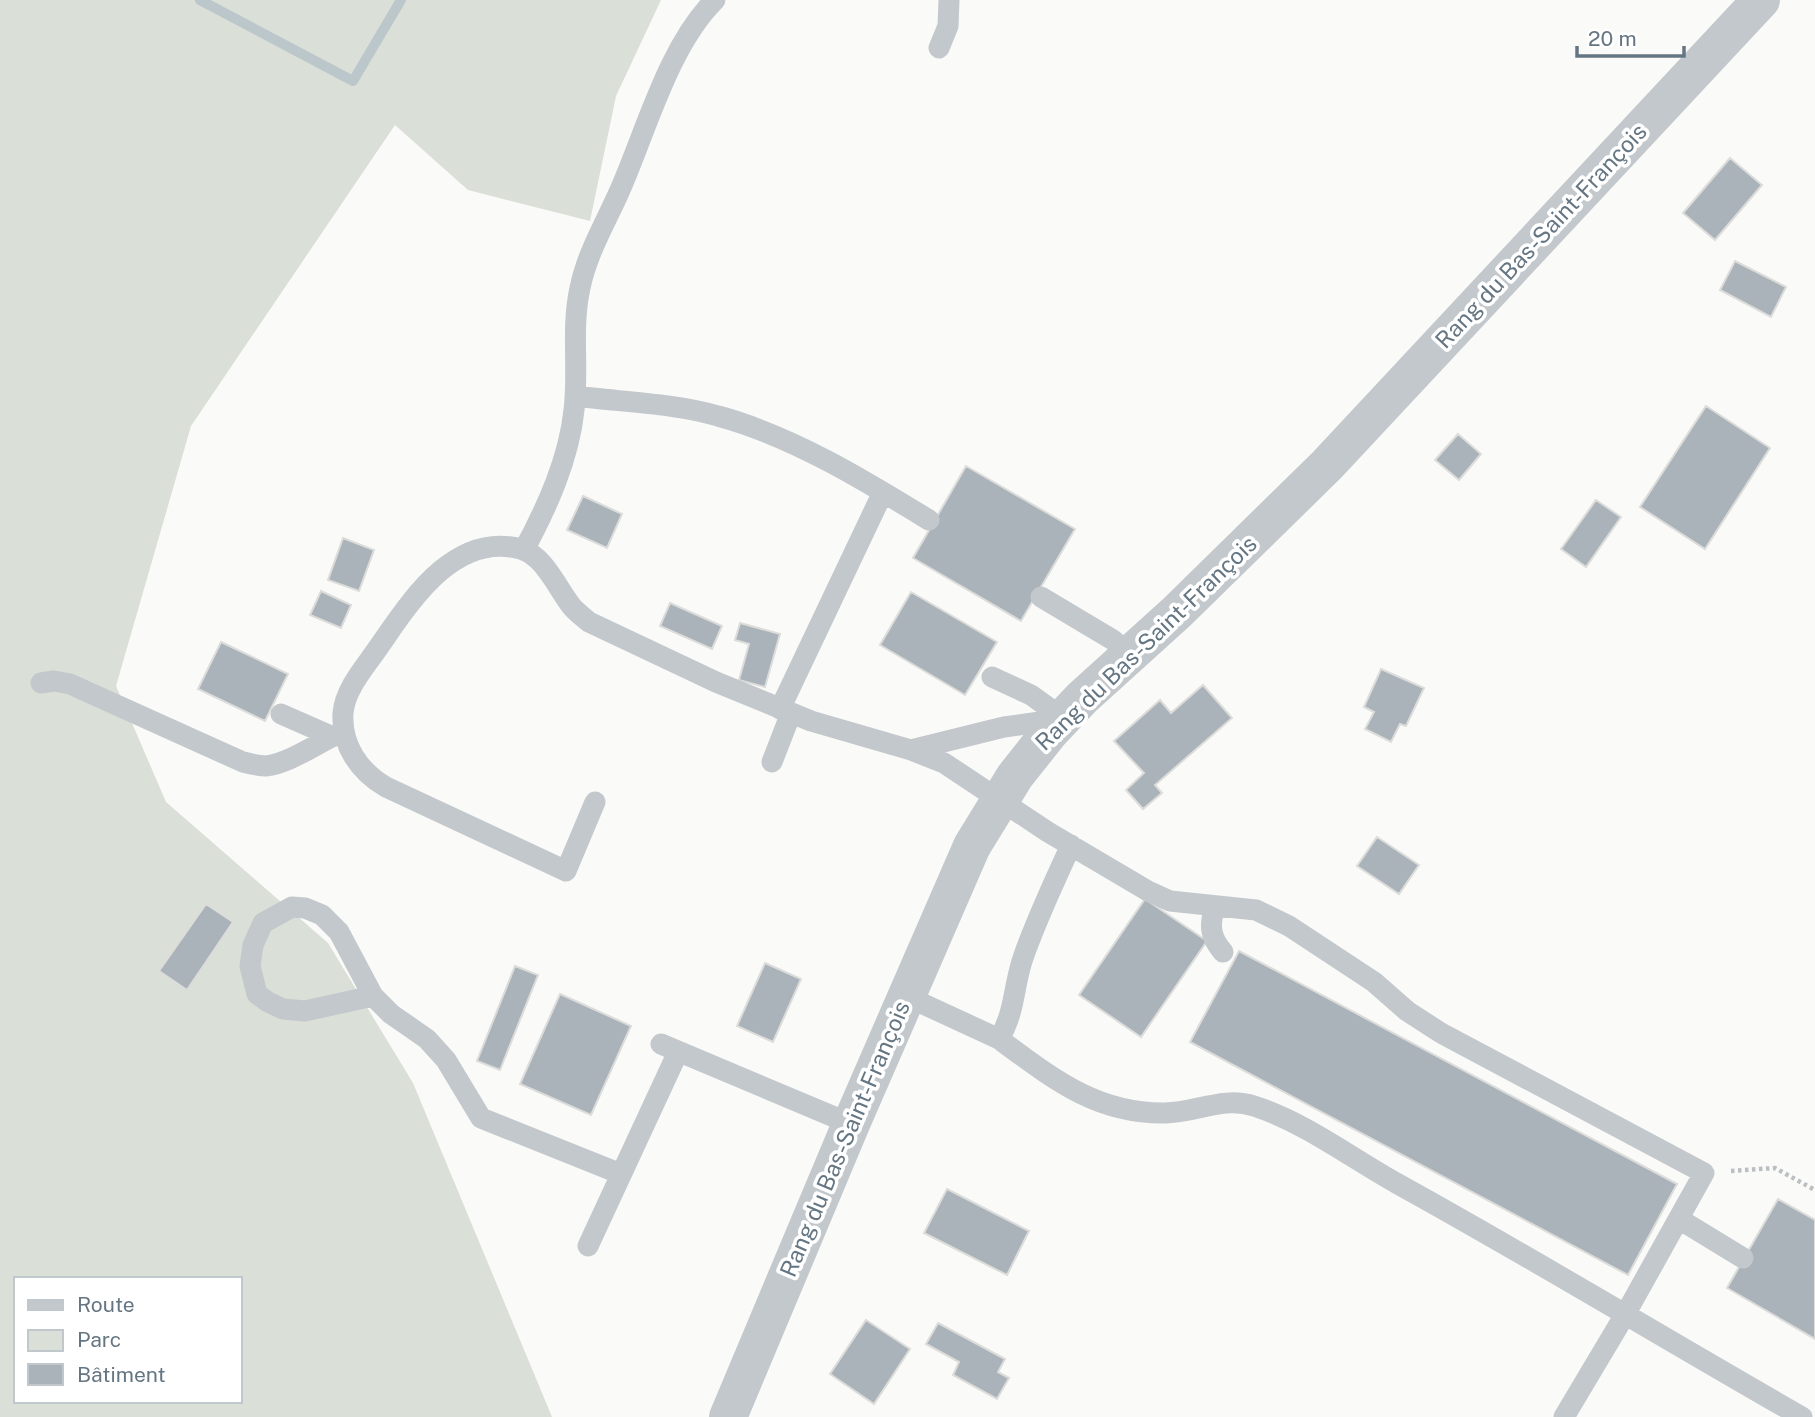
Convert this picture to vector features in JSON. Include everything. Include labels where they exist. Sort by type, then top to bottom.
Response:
[{"type":"street","name":"Rang du Bas-Saint-François","points":[[728,1417],[850,1125],[972,846],[1032,753],[1063,718],[1233,559],[1327,465],[1761,0]]},
{"type":"lane","points":[[524,550],[545,512],[568,440],[575,396],[576,308],[588,260],[671,68],[689,33],[715,0]]},
{"type":"lane","points":[[939,48],[948,26],[949,0]]},
{"type":"lane","points":[[575,396],[717,415],[779,438],[883,492],[929,520]]},
{"type":"lane","points":[[772,762],[785,711],[883,492]]},
{"type":"lane","points":[[41,683],[54,681],[70,684],[243,762],[264,766],[282,763],[337,733],[347,698],[357,680],[425,584],[454,561],[472,551],[495,547],[524,550],[543,565],[574,610],[589,622],[716,682],[785,711],[911,750],[943,763],[1070,845],[1170,901],[1256,910],[1290,926],[1374,982],[1407,1011],[1441,1033],[1704,1173],[1626,1314],[1564,1417]]},
{"type":"lane","points":[[1041,597],[1113,640],[1131,654]]},
{"type":"lane","points":[[992,677],[1031,695],[1063,718]]},
{"type":"lane","points":[[281,714],[337,733],[356,763],[372,779],[566,871],[595,802]]},
{"type":"lane","points":[[911,750],[1004,727],[1063,718]]},
{"type":"lane","points":[[999,1039],[1013,1009],[1016,980],[1023,958],[1070,845]]},
{"type":"lane","points":[[373,996],[305,1011],[283,1009],[268,1002],[257,993],[250,966],[253,945],[263,923],[292,907],[305,908],[322,915],[339,932],[373,996],[391,1014],[427,1039],[446,1060],[481,1118],[621,1174]]},
{"type":"lane","points":[[1215,907],[1211,932],[1223,952]]},
{"type":"lane","points":[[906,996],[999,1039],[1054,1080],[1080,1094],[1108,1104],[1132,1110],[1167,1113],[1218,1102],[1253,1106],[1326,1139],[1394,1182],[1802,1417]]},
{"type":"lane","points":[[588,1247],[621,1174],[669,1048],[850,1125]]},
{"type":"lane","points":[[1679,1219],[1743,1258]]},
{"type":"path","points":[[1704,1173],[1775,1168],[1815,1190]]},
{"type":"green space","points":[[0,0],[661,0],[616,96],[590,221],[468,190],[395,125],[191,426],[116,686],[166,802],[328,943],[413,1083],[552,1417],[0,1417]]},
{"type":"building","points":[[1730,158],[1762,185],[1715,240],[1683,213]]},
{"type":"building","points":[[1735,261],[1786,287],[1771,317],[1720,290]]},
{"type":"building","points":[[1706,406],[1770,448],[1705,549],[1640,507]]},
{"type":"building","points":[[1458,434],[1481,454],[1459,480],[1435,460]]},
{"type":"building","points":[[966,466],[1075,529],[1021,621],[913,558]]},
{"type":"building","points":[[583,496],[622,514],[607,548],[567,530]]},
{"type":"building","points":[[1596,500],[1621,517],[1586,567],[1561,549]]},
{"type":"building","points":[[343,538],[374,550],[359,591],[328,580]]},
{"type":"building","points":[[321,591],[351,605],[341,628],[310,615]]},
{"type":"building","points":[[911,592],[997,642],[965,695],[880,645]]},
{"type":"building","points":[[670,603],[722,626],[712,649],[660,626]]},
{"type":"building","points":[[740,623],[780,634],[765,687],[739,680],[749,644],[735,640]]},
{"type":"building","points":[[221,642],[288,674],[265,721],[198,689]]},
{"type":"building","points":[[1381,669],[1424,688],[1406,726],[1400,724],[1391,742],[1365,729],[1374,712],[1364,707]]},
{"type":"building","points":[[1203,685],[1232,718],[1155,785],[1162,793],[1143,809],[1126,790],[1144,773],[1114,741],[1160,700],[1171,713]]},
{"type":"building","points":[[1377,837],[1419,865],[1399,894],[1357,866]]},
{"type":"building","points":[[1145,899],[1207,941],[1141,1037],[1079,995]]},
{"type":"building","points":[[206,904],[233,922],[187,990],[159,971]]},
{"type":"building","points":[[1239,951],[1677,1184],[1628,1275],[1190,1042]]},
{"type":"building","points":[[765,963],[801,979],[773,1042],[737,1026]]},
{"type":"building","points":[[515,966],[538,975],[500,1070],[477,1061]]},
{"type":"building","points":[[560,994],[631,1026],[591,1115],[520,1084]]},
{"type":"building","points":[[947,1189],[1029,1231],[1007,1275],[924,1233]]},
{"type":"building","points":[[1778,1199],[1815,1220],[1815,1339],[1727,1288]]},
{"type":"building","points":[[866,1320],[910,1349],[874,1404],[830,1374]]},
{"type":"building","points":[[938,1323],[1005,1359],[998,1372],[1009,1378],[997,1399],[953,1375],[959,1362],[926,1344]]},
{"type":"waterway","points":[[200,0],[353,81],[401,0]]}]
